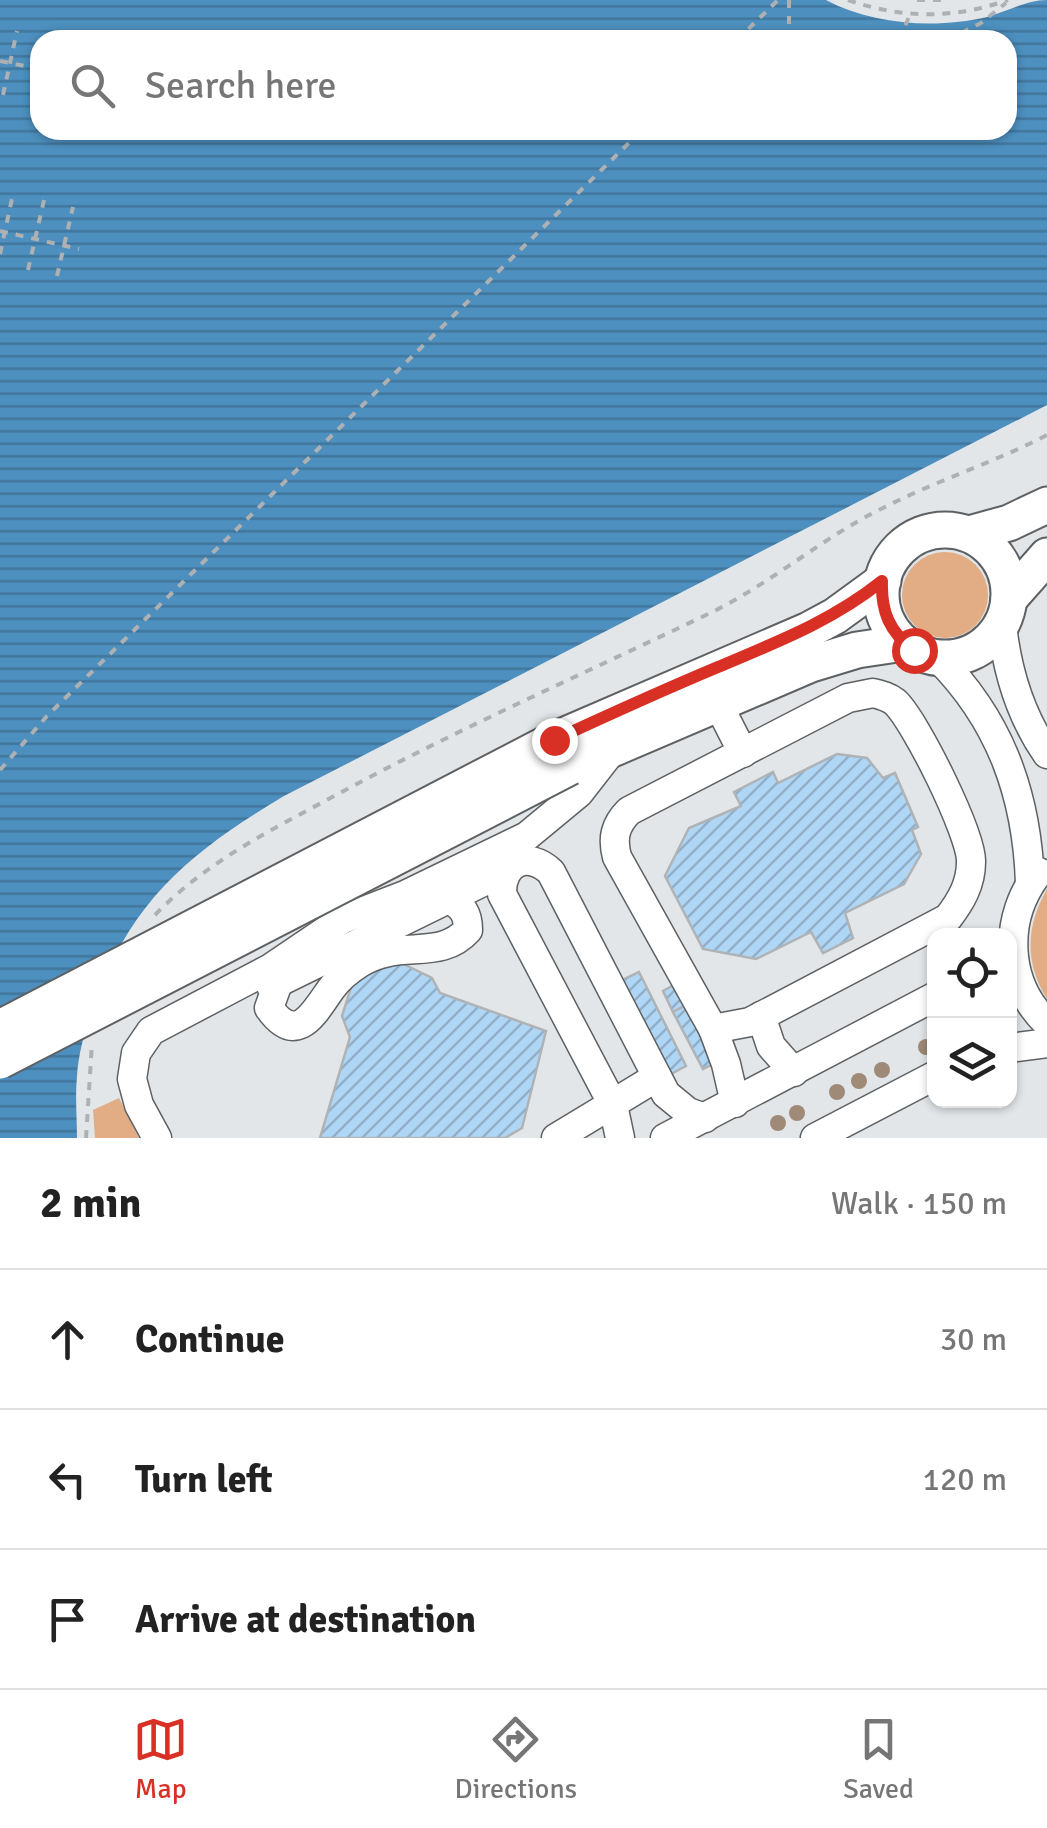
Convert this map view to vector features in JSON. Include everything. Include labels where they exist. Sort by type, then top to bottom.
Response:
[{"type":"main road","points":[[969,534],[1009,523],[1047,505]]},
{"type":"main road","points":[[1006,612],[1009,586],[1000,560],[981,540],[969,534],[944,530],[909,541],[892,558],[882,581],[884,615],[904,643],[938,658],[970,654],[989,642],[1047,556]]},
{"type":"main road","points":[[0,1061],[562,754],[667,689],[835,616],[882,581]]},
{"type":"main road","points":[[0,1028],[562,754],[616,746],[834,656],[904,643]]},
{"type":"street","points":[[1006,612],[1005,650],[1019,701],[1047,754]]},
{"type":"street","points":[[938,658],[975,700],[1003,748],[1017,787],[1038,874],[1008,926],[1019,982],[1029,1002],[1047,1022]]},
{"type":"street","points":[[713,1029],[738,1026],[761,1016],[948,918],[968,884],[970,845],[924,749],[897,704],[886,697],[873,693],[848,698],[629,811],[615,832],[618,857],[713,1029],[735,1103]]},
{"type":"street","points":[[717,702],[743,753]]},
{"type":"street","points":[[158,1138],[140,1105],[132,1066],[142,1042],[161,1024],[278,964],[343,918],[405,896],[527,836],[579,793],[616,746]]},
{"type":"street","points":[[208,1018],[529,859],[542,863],[551,872],[657,1077],[675,1103],[705,1118]]},
{"type":"street","points":[[507,870],[502,894],[613,1105],[620,1138]]},
{"type":"street","points":[[278,982],[269,1008],[288,1024],[301,1024],[312,1018],[330,990],[361,962],[400,948],[434,949],[459,940],[468,930],[468,920],[464,910],[448,899]]},
{"type":"street","points":[[343,918],[357,944]]},
{"type":"street","points":[[665,1138],[927,1001]]},
{"type":"street","points":[[761,1016],[771,1046],[794,1072]]},
{"type":"street","points":[[1017,1047],[1047,1043]]},
{"type":"street","points":[[556,1138],[657,1077]]},
{"type":"street","points":[[815,1138],[927,1080]]},
{"type":"path","points":[[746,30],[778,0]]},
{"type":"path","points":[[789,30],[790,0]]},
{"type":"path","points":[[848,0],[910,15],[936,16],[1009,0]]},
{"type":"path","points":[[918,0],[943,0]]},
{"type":"path","points":[[967,30],[1009,0]]},
{"type":"path","points":[[903,30],[910,15]]},
{"type":"path","points":[[2,95],[16,31]]},
{"type":"path","points":[[0,60],[30,68]]},
{"type":"path","points":[[0,770],[47,716],[632,140]]},
{"type":"path","points":[[0,254],[13,194]]},
{"type":"path","points":[[28,270],[44,200]]},
{"type":"path","points":[[58,276],[74,207]]},
{"type":"path","points":[[2,232],[79,249]]},
{"type":"path","points":[[148,923],[204,872],[241,846],[400,760],[712,612],[778,576],[878,510],[993,462],[1047,434]]},
{"type":"shaded area","points":[[945,552],[962,555],[976,564],[985,578],[985,612],[976,626],[962,635],[945,638],[928,635],[914,626],[905,612],[902,595],[905,578],[914,564],[928,555]]},
{"type":"shaded area","points":[[1047,889],[1047,999],[1034,971],[1030,944],[1035,917]]},
{"type":"shaded area","points":[[119,1098],[139,1138],[95,1138],[93,1110]]},
{"type":"water","points":[[0,0],[826,0],[884,20],[947,23],[987,17],[1047,0],[1047,405],[284,796],[225,834],[153,898],[116,954],[93,1008],[80,1053],[77,1138],[0,1138]]},
{"type":"building","points":[[837,754],[867,758],[883,778],[895,773],[918,827],[912,830],[921,854],[904,884],[845,913],[853,938],[823,953],[811,932],[756,959],[703,949],[665,876],[689,828],[741,806],[734,792],[773,772],[778,783]]},
{"type":"building","points":[[391,958],[432,978],[440,993],[546,1031],[522,1128],[505,1138],[320,1138],[350,1037],[342,1016],[355,975]]},
{"type":"building","points":[[639,972],[686,1066],[669,1075],[622,980]]},
{"type":"building","points":[[679,982],[690,1003],[673,1012],[663,991]]},
{"type":"building","points":[[690,1003],[719,1061],[703,1069],[673,1012]]},
{"type":"route","points":[[554,740],[808,630],[835,616],[882,581],[884,615],[892,630],[914,650]]}]
